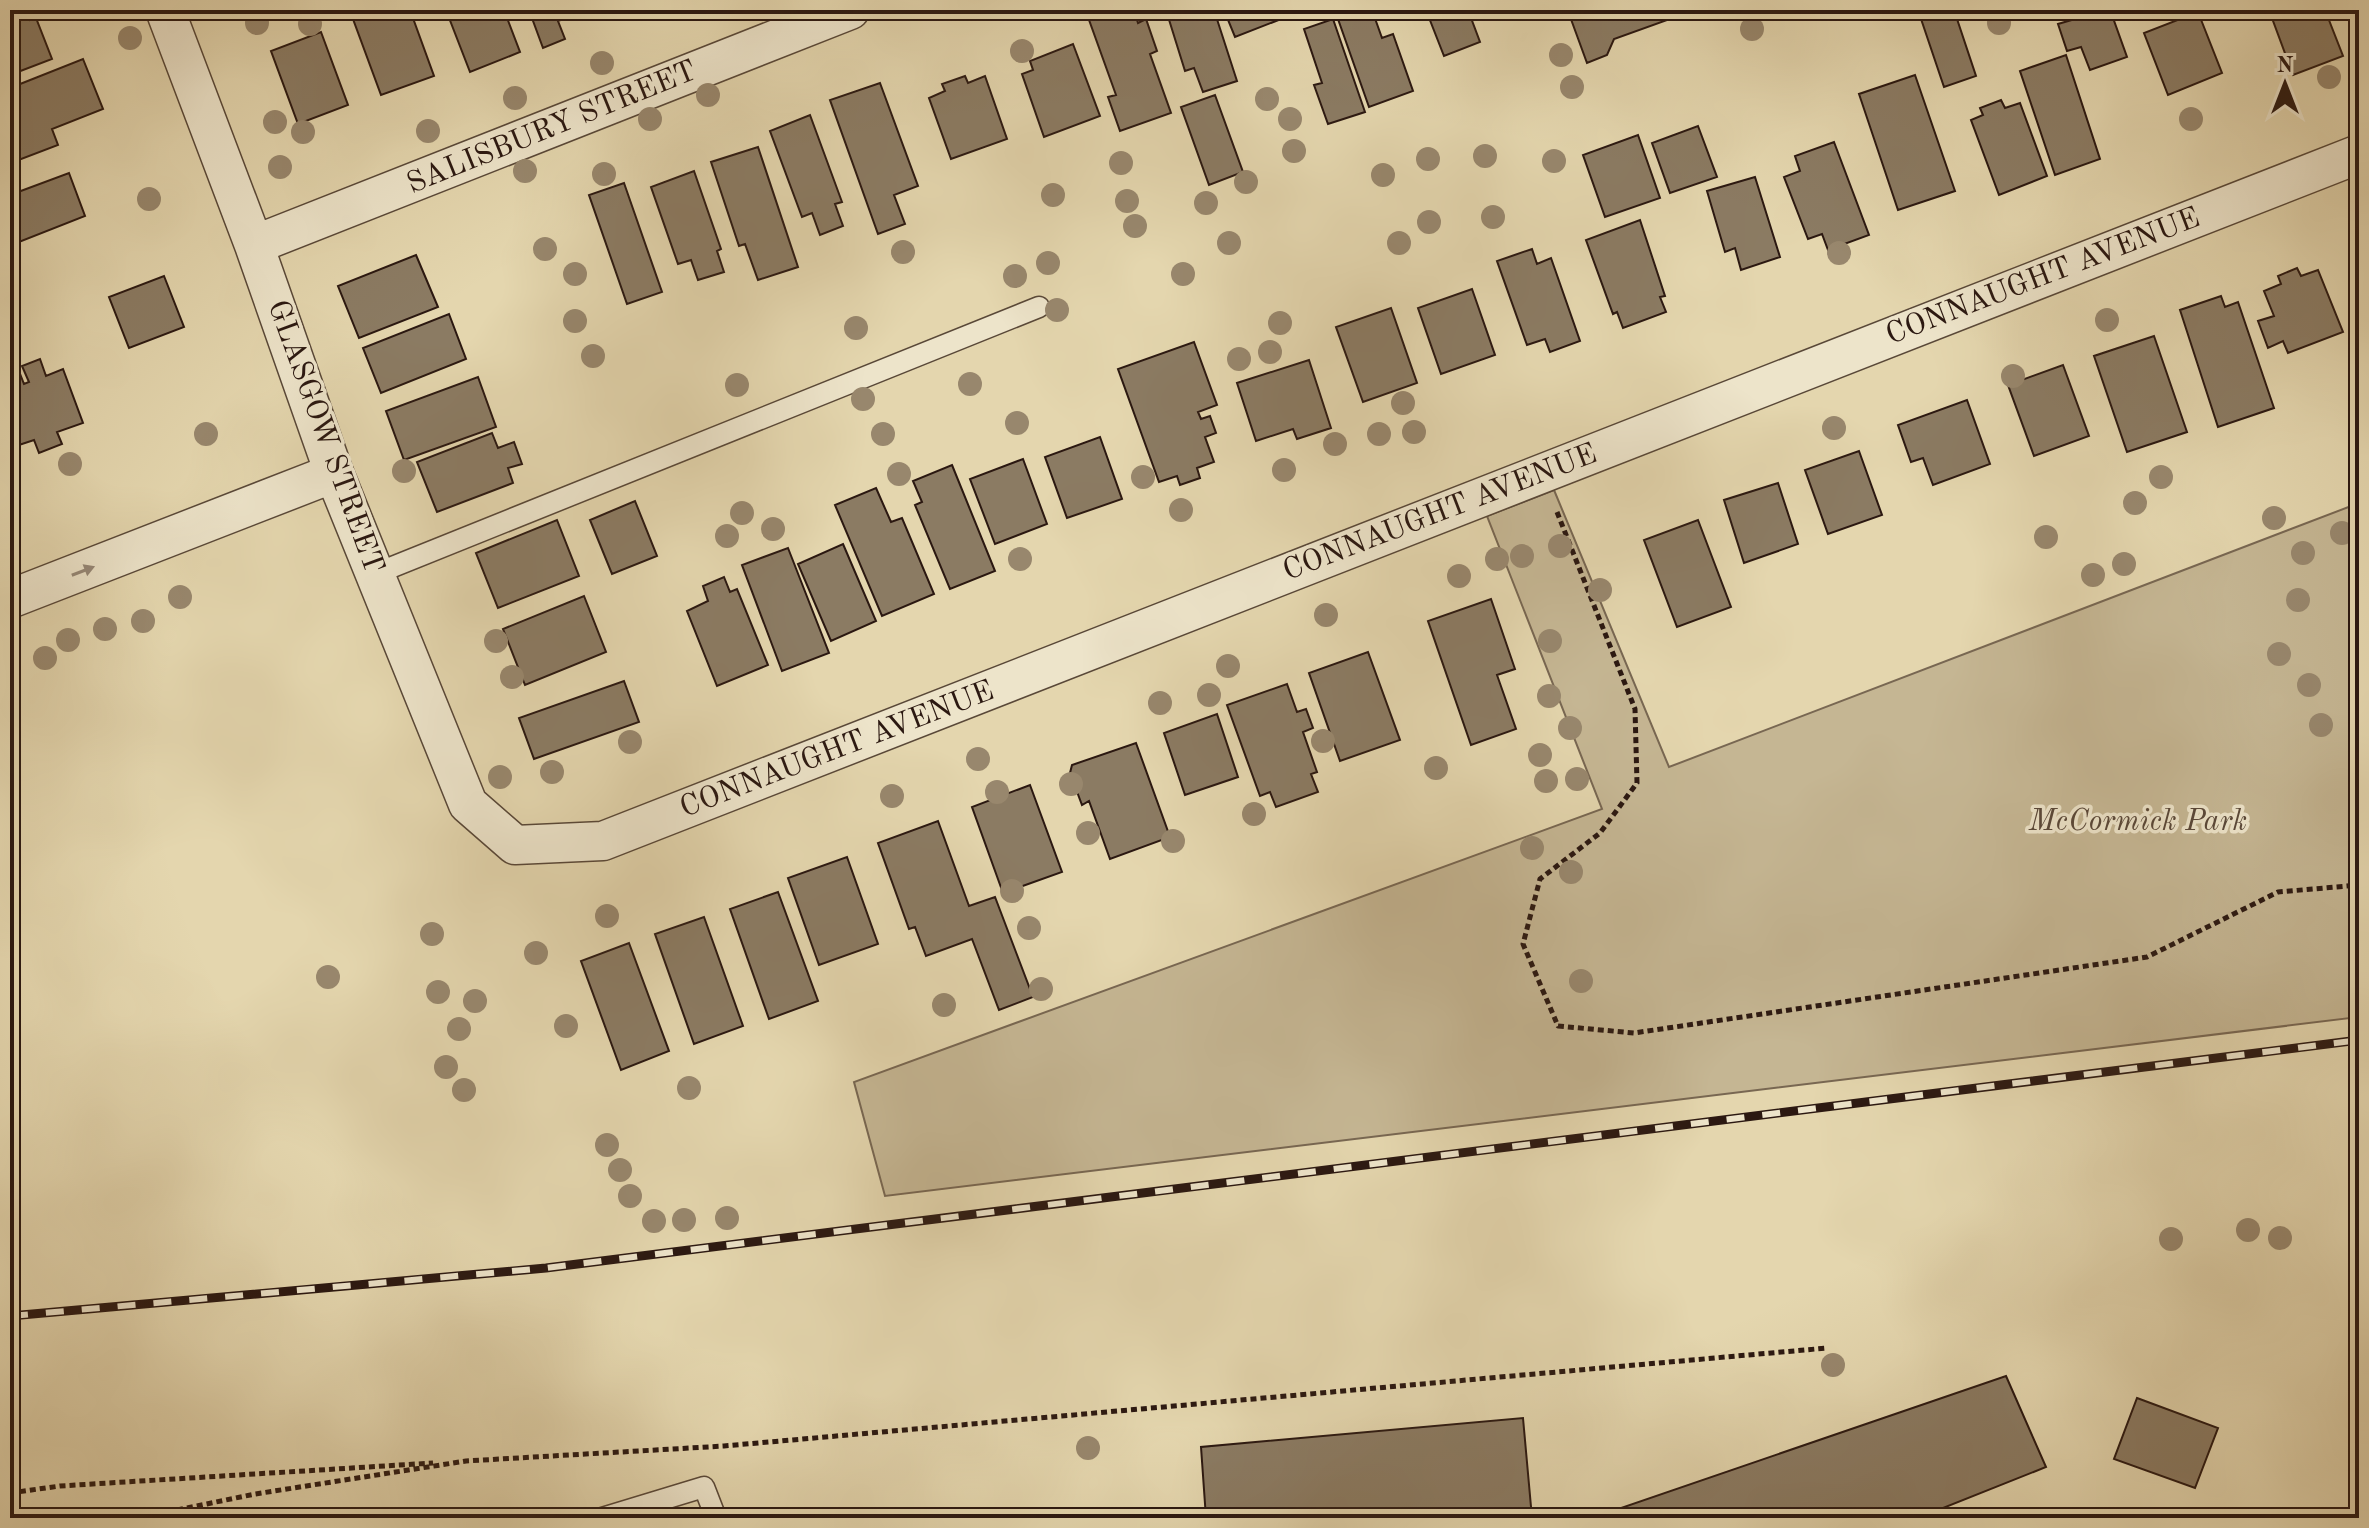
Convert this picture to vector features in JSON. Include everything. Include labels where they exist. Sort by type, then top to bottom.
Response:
[{"type":"street","name":"GLASGOW STREET","points":[[165,10],[254,245],[334,473],[468,804],[515,845]]},
{"type":"street","name":"SALISBURY STREET","points":[[254,245],[850,10]]},
{"type":"street","name":"CONNAUGHT AVENUE","points":[[515,845],[603,841],[2359,154]]},
{"type":"street","points":[[10,599],[334,473]]},
{"type":"lane","points":[[375,574],[1039,307]]},
{"type":"lane","points":[[602,1518],[704,1487],[716,1518]]},
{"type":"path","points":[[1557,511],[1635,709],[1637,783],[1600,833],[1540,879],[1523,944],[1558,1026],[1634,1033],[2147,957],[2278,892],[2359,885]]},
{"type":"path","points":[[10,1493],[60,1486],[724,1446],[1827,1348]]},
{"type":"path","points":[[138,1518],[255,1494],[466,1461]]},
{"type":"green space","name":"McCormick Park","points":[[1554,490],[1669,767],[2359,503],[2359,971],[2354,972],[2359,1017],[885,1196],[854,1082],[1602,809],[1487,516]]},
{"type":"building","points":[[26,10],[30,20],[36,18],[52,59],[10,75],[10,16]]},
{"type":"building","points":[[377,10],[410,10],[434,76],[381,95],[353,19]]},
{"type":"building","points":[[446,10],[504,10],[520,52],[470,72]]},
{"type":"building","points":[[529,10],[583,11],[558,21],[565,39],[543,48]]},
{"type":"building","points":[[1107,10],[1134,10],[1138,23],[1146,19],[1157,51],[1150,54],[1171,113],[1120,131],[1108,97],[1116,95],[1088,17]]},
{"type":"building","points":[[1166,10],[1214,10],[1237,81],[1203,92],[1194,68],[1185,71]]},
{"type":"building","points":[[1224,10],[1304,10],[1235,37]]},
{"type":"building","points":[[1359,10],[1372,10],[1382,38],[1393,34],[1413,91],[1369,107],[1338,19]]},
{"type":"building","points":[[1426,10],[1468,10],[1480,42],[1444,56]]},
{"type":"building","points":[[1666,10],[1670,19],[1614,39],[1607,55],[1587,63],[1568,11]]},
{"type":"building","points":[[1918,10],[1954,10],[1976,76],[1944,87]]},
{"type":"building","points":[[2072,10],[2125,10],[2112,15],[2127,57],[2090,70],[2081,47],[2067,51],[2058,24],[2075,19]]},
{"type":"building","points":[[2269,10],[2325,10],[2343,56],[2293,75]]},
{"type":"building","points":[[2198,12],[2222,73],[2168,95],[2144,33]]},
{"type":"building","points":[[1333,19],[1365,112],[1328,124],[1314,85],[1322,83],[1304,29]]},
{"type":"building","points":[[321,32],[348,105],[298,124],[271,51]]},
{"type":"building","points":[[1073,44],[1100,116],[1044,137],[1022,74],[1033,70],[1030,61]]},
{"type":"building","points":[[2066,55],[2100,159],[2055,175],[2020,71]]},
{"type":"building","points":[[83,59],[103,109],[52,129],[58,145],[16,161],[10,146],[10,88]]},
{"type":"building","points":[[1915,75],[1955,191],[1898,210],[1859,94]]},
{"type":"building","points":[[965,76],[968,83],[985,76],[1007,139],[951,159],[929,98],[945,91],[942,84]]},
{"type":"building","points":[[880,83],[918,186],[894,195],[905,224],[878,234],[830,100]]},
{"type":"building","points":[[1215,95],[1243,172],[1209,185],[1181,107]]},
{"type":"building","points":[[2001,100],[2005,108],[2020,103],[2047,176],[1999,195],[1971,120],[1983,115],[1980,108]]},
{"type":"building","points":[[810,115],[842,202],[835,204],[843,226],[820,235],[812,213],[802,217],[770,131]]},
{"type":"building","points":[[1698,126],[1717,177],[1670,193],[1652,143]]},
{"type":"building","points":[[1638,135],[1660,198],[1605,217],[1583,155]]},
{"type":"building","points":[[1834,142],[1869,235],[1828,250],[1822,234],[1808,239],[1784,177],[1800,171],[1795,156]]},
{"type":"building","points":[[758,147],[798,267],[758,280],[745,244],[739,246],[711,162]]},
{"type":"building","points":[[694,171],[721,249],[717,251],[724,272],[698,280],[691,260],[678,264],[651,187]]},
{"type":"building","points":[[69,173],[85,216],[19,242],[10,219],[10,195]]},
{"type":"building","points":[[1755,177],[1780,257],[1741,270],[1735,248],[1725,252],[1707,191]]},
{"type":"building","points":[[624,183],[662,292],[627,304],[589,195]]},
{"type":"building","points":[[1640,220],[1665,296],[1660,297],[1666,312],[1623,328],[1617,312],[1613,314],[1586,240]]},
{"type":"building","points":[[1532,249],[1537,264],[1551,258],[1580,341],[1550,352],[1545,339],[1527,345],[1497,261]]},
{"type":"building","points":[[416,255],[438,307],[359,338],[338,286]]},
{"type":"building","points":[[2297,268],[2301,276],[2318,270],[2343,332],[2288,353],[2283,341],[2268,348],[2258,321],[2274,316],[2264,291],[2281,284],[2278,276]]},
{"type":"building","points":[[164,276],[184,327],[129,348],[109,297]]},
{"type":"building","points":[[1472,289],[1495,355],[1441,374],[1418,308]]},
{"type":"building","points":[[2221,296],[2225,307],[2238,302],[2274,408],[2218,427],[2180,310]]},
{"type":"building","points":[[1391,308],[1417,383],[1363,402],[1336,327]]},
{"type":"building","points":[[449,314],[466,359],[381,393],[363,348]]},
{"type":"building","points":[[2154,336],[2187,432],[2127,452],[2094,356]]},
{"type":"building","points":[[1194,342],[1217,405],[1198,412],[1201,419],[1210,416],[1216,433],[1205,437],[1214,462],[1197,468],[1200,478],[1180,485],[1177,476],[1159,482],[1118,369]]},
{"type":"building","points":[[10,348],[24,384],[29,382],[22,366],[40,359],[46,376],[63,369],[83,423],[57,432],[62,444],[39,453],[34,440],[16,446],[10,429]]},
{"type":"building","points":[[1309,360],[1331,428],[1297,439],[1293,429],[1256,441],[1237,383]]},
{"type":"building","points":[[2063,365],[2089,436],[2034,456],[2008,385]]},
{"type":"building","points":[[478,377],[496,427],[404,460],[386,411]]},
{"type":"building","points":[[1967,400],[1990,464],[1933,485],[1923,458],[1911,462],[1898,425]]},
{"type":"building","points":[[492,433],[498,448],[514,442],[522,464],[508,468],[513,483],[437,512],[417,462]]},
{"type":"building","points":[[1100,437],[1122,499],[1067,518],[1045,457]]},
{"type":"building","points":[[1859,451],[1882,515],[1828,534],[1805,470]]},
{"type":"building","points":[[1023,459],[1047,524],[995,544],[970,479]]},
{"type":"building","points":[[952,465],[995,571],[950,589],[915,505],[922,502],[913,481]]},
{"type":"building","points":[[1778,483],[1798,544],[1744,563],[1724,500]]},
{"type":"building","points":[[876,488],[891,522],[902,518],[934,594],[882,616],[835,505]]},
{"type":"building","points":[[635,501],[657,556],[612,574],[590,520]]},
{"type":"building","points":[[557,520],[579,576],[498,608],[476,553]]},
{"type":"building","points":[[1698,520],[1731,607],[1677,627],[1644,540]]},
{"type":"building","points":[[843,544],[876,621],[831,641],[798,564]]},
{"type":"building","points":[[788,548],[829,653],[782,671],[742,565]]},
{"type":"building","points":[[724,577],[730,592],[737,589],[768,665],[717,686],[687,611],[708,601],[703,586]]},
{"type":"building","points":[[584,596],[606,652],[525,685],[503,629]]},
{"type":"building","points":[[1491,599],[1515,669],[1497,675],[1516,729],[1471,745],[1428,621]]},
{"type":"building","points":[[1368,652],[1400,740],[1340,761],[1309,673]]},
{"type":"building","points":[[624,681],[639,722],[534,759],[519,718]]},
{"type":"building","points":[[1287,684],[1297,712],[1306,709],[1313,728],[1303,732],[1317,772],[1311,774],[1318,792],[1276,807],[1270,792],[1260,796],[1227,705]]},
{"type":"building","points":[[1217,714],[1238,777],[1185,795],[1164,733]]},
{"type":"building","points":[[1136,743],[1170,837],[1110,859],[1089,801],[1082,805],[1070,773],[1072,765]]},
{"type":"building","points":[[1030,785],[1062,872],[1003,893],[972,807]]},
{"type":"building","points":[[938,821],[969,906],[995,897],[1033,997],[999,1010],[972,939],[926,956],[915,927],[909,929],[878,843]]},
{"type":"building","points":[[847,857],[878,944],[819,965],[788,878]]},
{"type":"building","points":[[778,892],[818,1001],[769,1019],[730,909]]},
{"type":"building","points":[[704,917],[743,1026],[694,1044],[655,934]]},
{"type":"building","points":[[629,943],[669,1051],[621,1070],[581,961]]},
{"type":"building","points":[[2006,1376],[2046,1467],[1918,1518],[1613,1518],[1618,1509]]},
{"type":"building","points":[[2137,1398],[2218,1428],[2195,1488],[2114,1459]]},
{"type":"building","points":[[1523,1418],[1532,1518],[1206,1518],[1201,1447]]},
{"type":"railway","points":[[10,1316],[546,1268],[2359,1040]]}]
